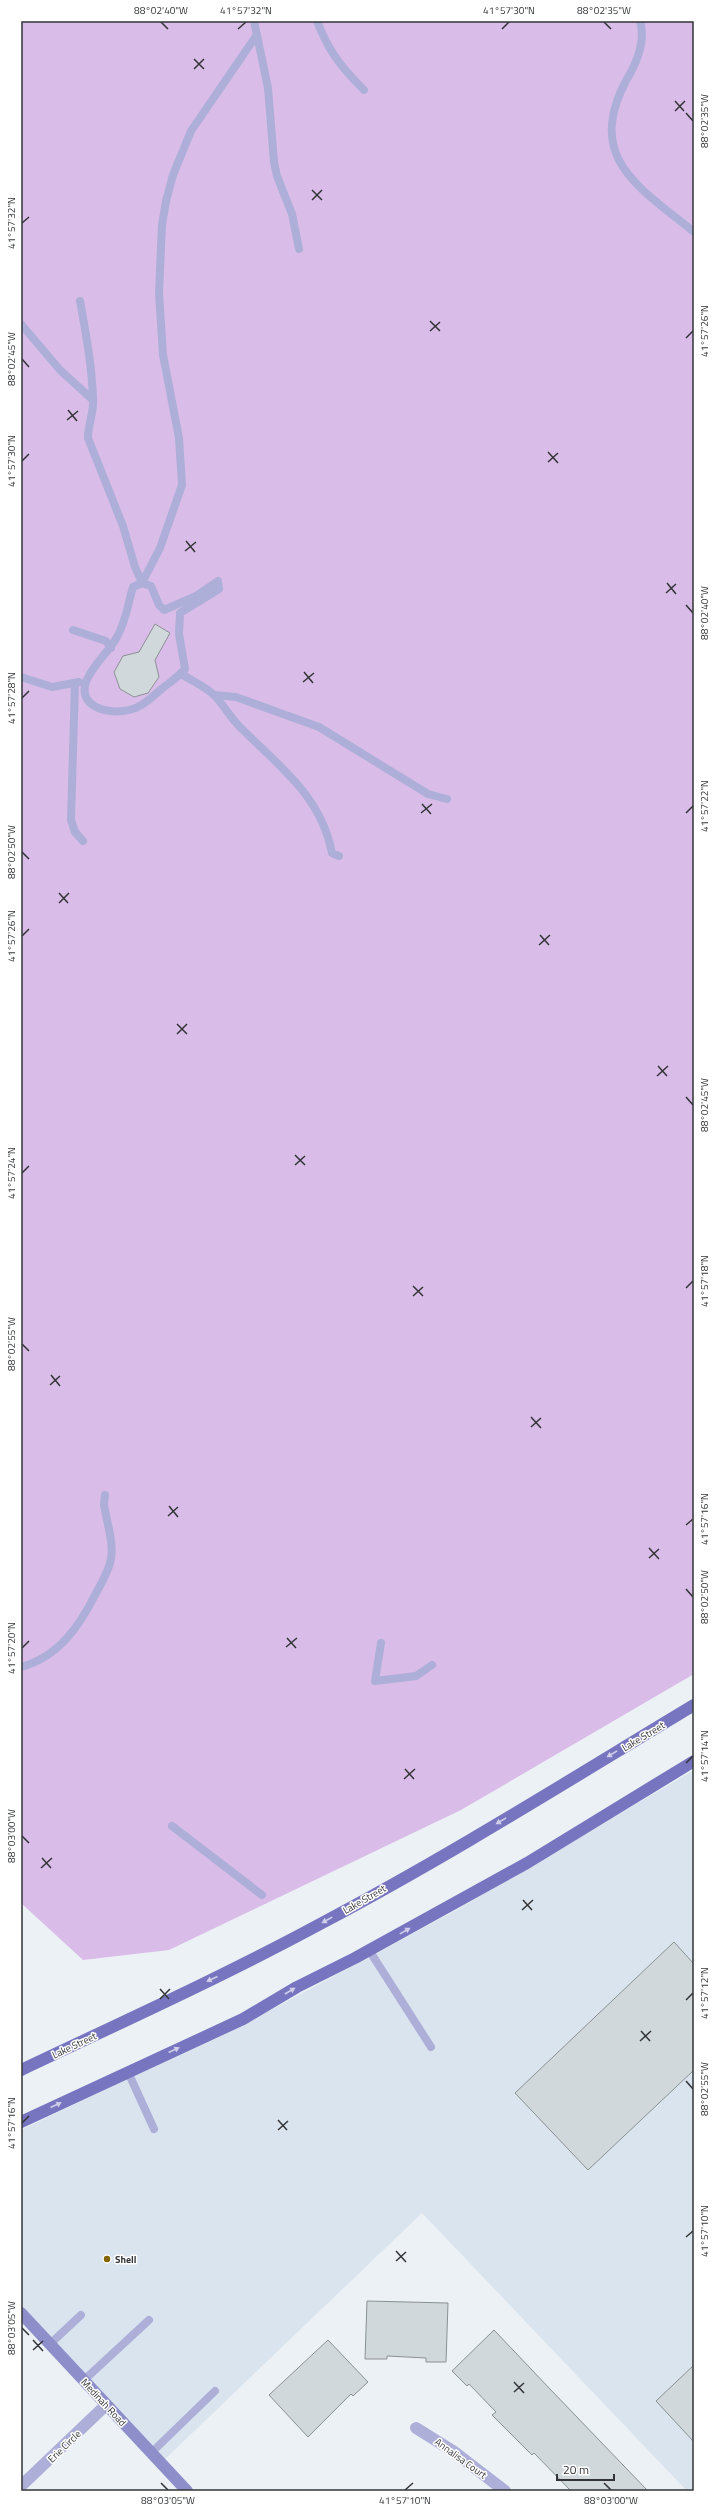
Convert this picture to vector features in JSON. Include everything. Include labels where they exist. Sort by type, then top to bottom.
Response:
[{"type":"main road","name":"Lake Street","points":[[21,2070],[234,1969],[323,1923],[473,1838],[694,1706]]},
{"type":"main road","points":[[21,2122],[243,2019],[297,1987],[369,1950],[527,1863],[694,1761]]},
{"type":"street","name":"Medinah Road","points":[[21,2313],[187,2491]]},
{"type":"street","name":"Erie Circle","points":[[21,2486],[106,2405]]},
{"type":"street","name":"Annalisa Court","points":[[416,2428],[453,2451],[505,2491]]},
{"type":"lane","points":[[254,21],[256,36],[264,61],[276,169],[292,214],[299,248]]},
{"type":"lane","points":[[317,21],[329,50],[339,65],[364,90]]},
{"type":"lane","points":[[640,21],[640,45],[635,64],[616,103],[612,123],[612,142],[620,164],[632,179],[694,232]]},
{"type":"lane","points":[[80,301],[91,367],[93,400],[93,417],[88,427],[88,438],[123,526],[135,568],[142,583],[151,586],[159,605],[164,610],[196,596],[218,581],[218,589],[212,595],[180,613],[179,634],[185,669],[148,702],[135,709],[120,711],[95,708],[89,704],[85,693],[89,678],[111,648],[125,621],[133,588],[142,583],[173,516],[182,486],[179,438],[163,355],[159,293],[162,224],[166,201],[173,175],[192,131],[256,36]]},
{"type":"lane","points":[[21,324],[60,370],[93,400]]},
{"type":"lane","points":[[73,630],[106,641],[111,648]]},
{"type":"lane","points":[[181,674],[214,695],[240,727],[290,774],[313,803],[324,823],[332,853],[339,856]]},
{"type":"lane","points":[[21,677],[52,687],[75,683],[89,678]]},
{"type":"lane","points":[[75,683],[71,820],[74,832],[83,841]]},
{"type":"lane","points":[[214,695],[236,697],[319,727],[428,794],[447,799]]},
{"type":"lane","points":[[21,1667],[48,1655],[66,1641],[79,1626],[100,1586],[111,1558],[104,1504],[105,1495]]},
{"type":"lane","points":[[382,1643],[375,1681],[416,1676],[432,1665]]},
{"type":"lane","points":[[172,1826],[262,1895]]},
{"type":"lane","points":[[369,1950],[431,2047]]},
{"type":"lane","points":[[128,2072],[154,2129]]},
{"type":"lane","points":[[50,2344],[81,2315]]},
{"type":"lane","points":[[84,2381],[149,2320]]},
{"type":"lane","points":[[151,2453],[215,2391]]},
{"type":"shaded area","points":[[21,21],[694,21],[694,1674],[461,1810],[169,1950],[83,1960],[21,1903]]},
{"type":"shaded area","points":[[694,1770],[694,2491],[687,2491],[422,2213],[164,2460],[21,2304],[21,2130],[269,2011],[453,1912]]},
{"type":"building","points":[[155,624],[170,633],[155,660],[159,677],[148,693],[134,697],[120,689],[114,672],[123,656],[139,652]]},
{"type":"building","points":[[674,1942],[694,1964],[694,2070],[588,2170],[515,2093]]},
{"type":"building","points":[[367,2301],[448,2303],[446,2362],[426,2362],[426,2358],[387,2356],[387,2359],[365,2359]]},
{"type":"building","points":[[494,2330],[648,2491],[571,2491],[534,2453],[532,2455],[492,2415],[496,2412],[469,2384],[467,2386],[452,2371]]},
{"type":"building","points":[[328,2340],[368,2382],[353,2396],[351,2394],[308,2437],[269,2395]]},
{"type":"building","points":[[694,2365],[694,2442],[656,2401]]},
{"type":"place","name":"Shell","points":[[107,2259]]}]
